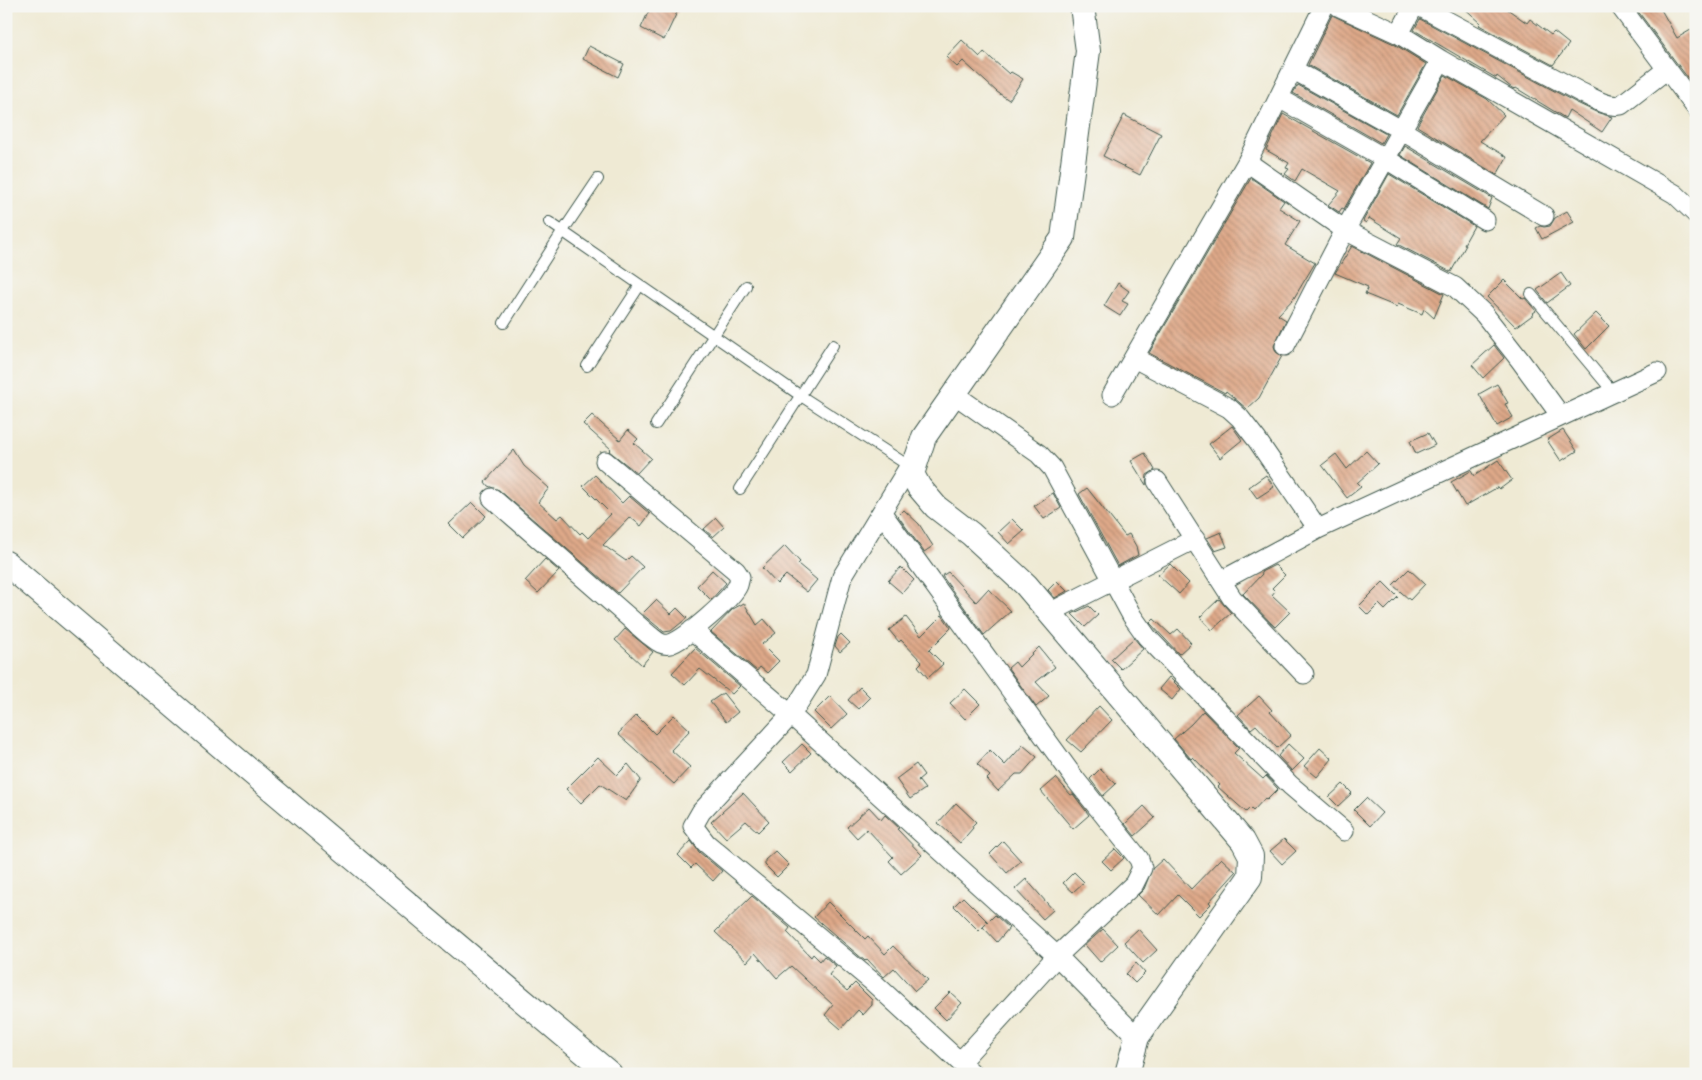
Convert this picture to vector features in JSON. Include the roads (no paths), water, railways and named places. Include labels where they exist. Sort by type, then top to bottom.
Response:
[{"type":"street","points":[[882,513],[1075,779],[1139,859],[1142,868],[1134,884],[1056,956],[966,1068],[874,983],[706,843],[694,826],[701,812],[791,715],[816,675],[842,577],[915,457],[924,437],[1063,238],[1088,51],[1082,6]]},
{"type":"street","points":[[1112,395],[1247,162],[1324,6]]},
{"type":"street","points":[[1338,6],[1398,34],[1675,194],[1696,214]]},
{"type":"street","points":[[1398,34],[1414,6]]},
{"type":"street","points":[[1419,6],[1606,104],[1621,105],[1666,70]]},
{"type":"street","points":[[1620,6],[1696,108]]},
{"type":"street","points":[[1285,346],[1345,230],[1441,60]]},
{"type":"street","points":[[1294,70],[1401,130],[1544,216]]},
{"type":"street","points":[[1279,98],[1386,159],[1485,220]]},
{"type":"street","points":[[1247,162],[1345,230],[1455,287],[1484,314],[1561,416]]},
{"type":"street","points":[[1134,358],[1229,408],[1240,418],[1318,529]]},
{"type":"street","points":[[1221,581],[1318,529],[1657,372]]},
{"type":"street","points":[[954,394],[1039,454],[1052,468],[1132,616],[1147,637],[1290,785],[1344,831]]},
{"type":"street","points":[[915,457],[912,474],[919,488],[936,508],[971,534],[1014,573],[1243,841],[1251,856],[1250,876],[1137,1037],[1127,1074]]},
{"type":"street","points":[[492,498],[661,644],[670,644],[692,630],[726,601],[738,586],[740,577],[736,571],[605,461]]},
{"type":"street","points":[[1157,481],[1232,598],[1304,674]]},
{"type":"street","points":[[1050,613],[1114,582],[1194,539]]},
{"type":"street","points":[[6,563],[610,1074]]},
{"type":"street","points":[[692,630],[791,715],[1056,956],[1137,1037]]},
{"type":"lane","points":[[504,323],[598,179]]},
{"type":"lane","points":[[549,222],[801,396],[915,457]]},
{"type":"lane","points":[[587,366],[640,285]]},
{"type":"lane","points":[[656,424],[746,286]]},
{"type":"lane","points":[[1531,294],[1612,392]]},
{"type":"lane","points":[[740,489],[833,345]]}]
